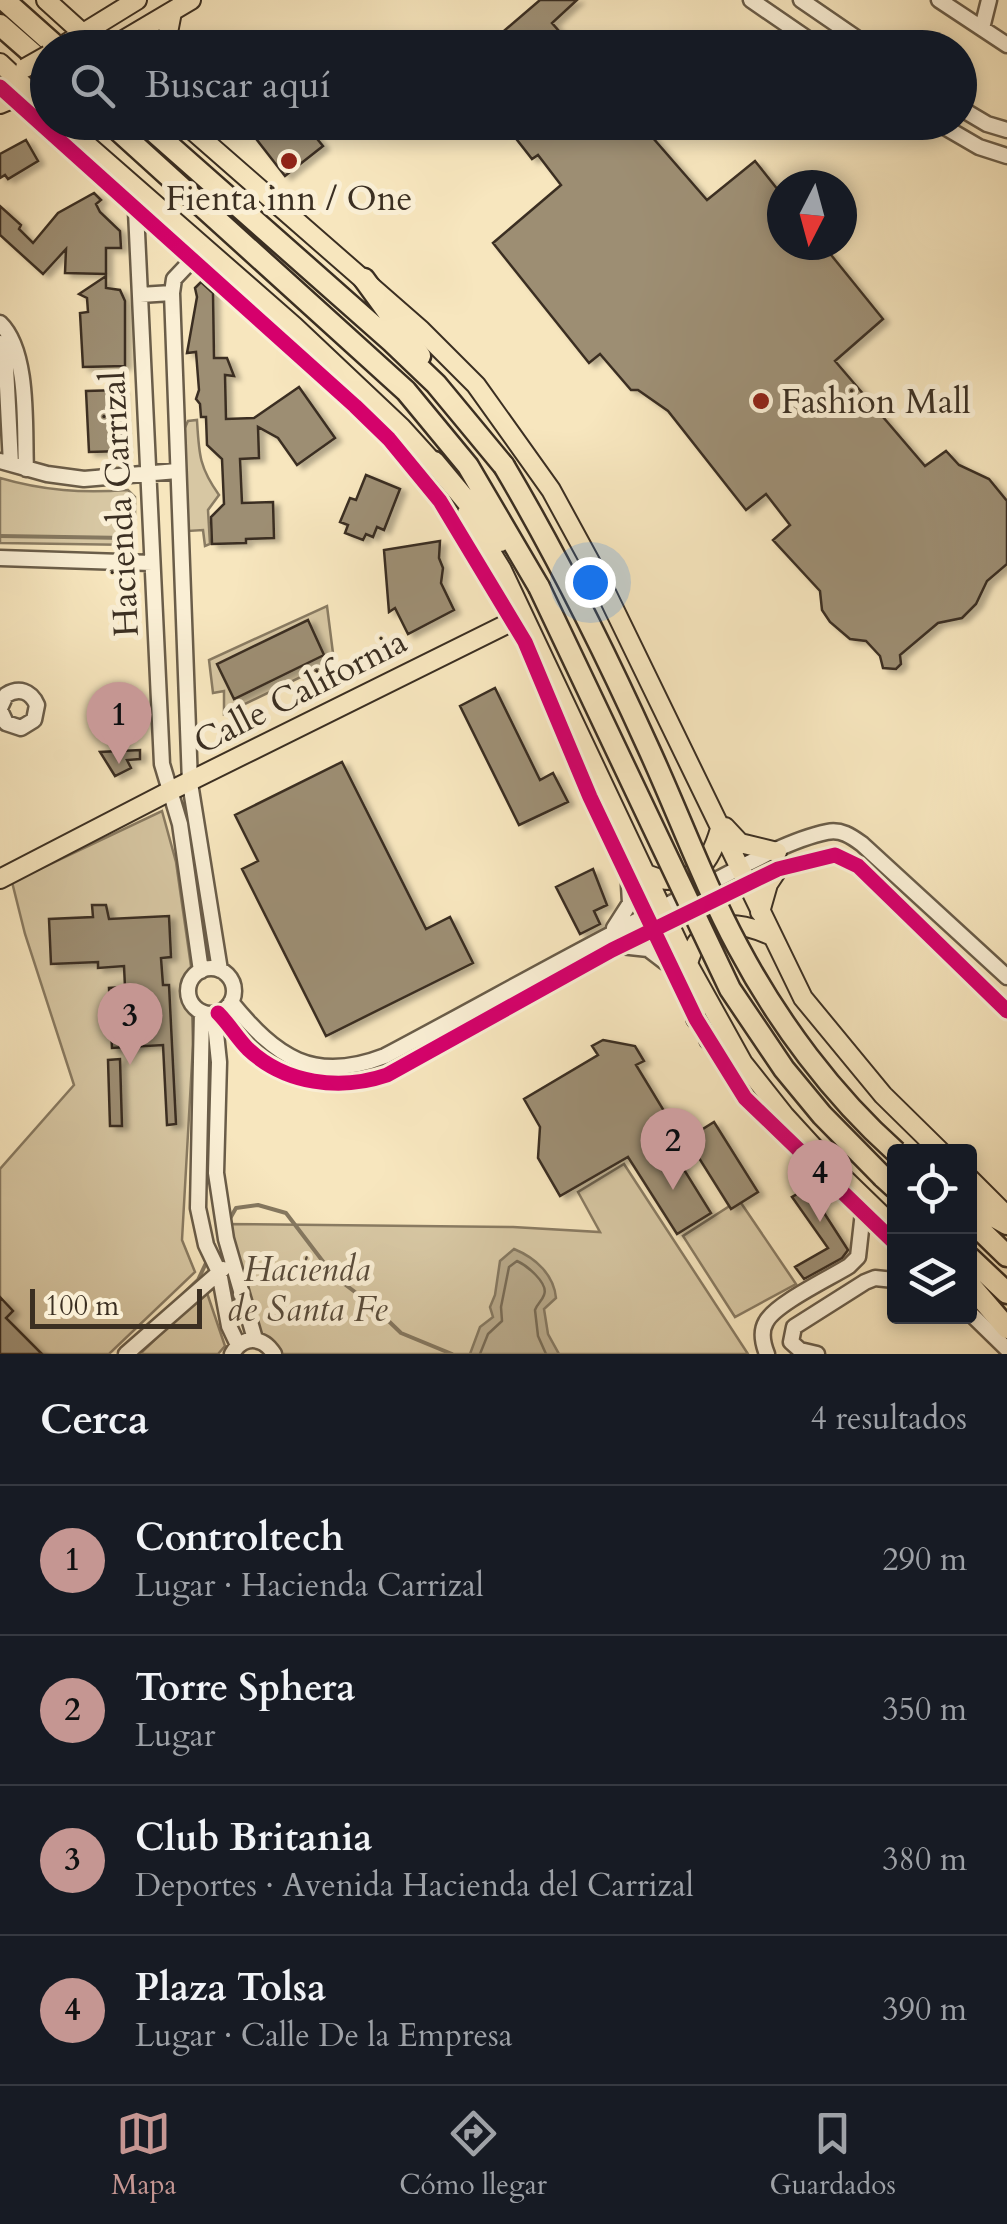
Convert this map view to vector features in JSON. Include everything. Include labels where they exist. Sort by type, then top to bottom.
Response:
[{"type":"highway","points":[[4,0],[50,30]]},
{"type":"highway","points":[[0,24],[20,83]]},
{"type":"highway","points":[[129,140],[406,391],[468,466],[537,583],[730,988],[784,1069],[822,1116],[887,1180]]},
{"type":"highway","points":[[162,140],[436,384]]},
{"type":"highway","points":[[364,279],[436,384],[504,466],[548,540],[648,745],[737,946],[816,1065],[841,1097],[888,1144]]},
{"type":"highway","points":[[434,462],[537,583]]},
{"type":"highway","points":[[977,1207],[1007,1224]]},
{"type":"highway","points":[[977,1227],[1007,1256]]},
{"type":"highway","points":[[977,1265],[1007,1293]]},
{"type":"highway","points":[[977,1294],[1007,1330]]},
{"type":"main road","points":[[46,0],[62,30]]},
{"type":"main road","points":[[87,30],[136,0]]},
{"type":"main road","points":[[141,30],[192,0]]},
{"type":"main road","points":[[169,30],[172,12]]},
{"type":"main road","points":[[70,140],[77,158],[119,174]]},
{"type":"main road","points":[[82,140],[308,339],[434,462],[486,542],[636,876],[685,970],[743,1063],[806,1140],[887,1220]]},
{"type":"main road","points":[[202,140],[455,362],[487,400],[565,515],[803,998],[883,1096],[933,1144]]},
{"type":"main road","name":"Calle California","points":[[0,880],[518,618]]},
{"type":"main road","points":[[711,810],[740,843],[777,860],[760,912]]},
{"type":"main road","points":[[636,876],[666,880],[689,876],[707,862],[720,829]]},
{"type":"main road","points":[[696,1019],[685,970],[698,941],[718,926],[744,924],[772,936]]},
{"type":"main road","points":[[709,1040],[743,1063]]},
{"type":"main road","points":[[977,1186],[1007,1216]]},
{"type":"main road","points":[[977,1303],[1007,1330]]},
{"type":"street","points":[[751,0],[795,30]]},
{"type":"street","points":[[800,0],[844,30]]},
{"type":"street","points":[[940,0],[1007,45]]},
{"type":"street","points":[[982,28],[989,0]]},
{"type":"street","points":[[966,140],[1003,155],[1004,129],[977,116]]},
{"type":"street","points":[[63,140],[77,158],[355,406],[403,454],[450,515],[518,618]]},
{"type":"street","name":"Hacienda Carrizal","points":[[136,211],[162,764],[180,824],[201,971]]},
{"type":"street","points":[[140,295],[172,293],[174,279],[192,260]]},
{"type":"street","name":"Hacienda Carrizal","points":[[172,293],[190,783],[220,970]]},
{"type":"street","points":[[2,326],[19,357],[26,469]]},
{"type":"street","points":[[0,343],[6,367],[5,462],[84,479],[177,471]]},
{"type":"street","points":[[0,558],[152,564]]},
{"type":"street","points":[[156,657],[184,650]]},
{"type":"street","points":[[231,1002],[269,1044],[290,1057],[338,1068],[363,1064],[418,1039],[604,937],[657,919],[827,832],[844,833],[862,844],[1005,974],[984,990]]},
{"type":"street","points":[[777,860],[844,857],[912,917],[1007,1011]]},
{"type":"street","points":[[604,937],[618,925],[630,903],[636,876]]},
{"type":"street","points":[[211,1013],[231,1002],[234,987],[220,970],[201,971],[190,981],[188,996],[268,1064],[323,1083],[361,1082],[378,1078],[428,1053],[620,946],[657,919]]},
{"type":"street","points":[[620,946],[648,949],[685,970]]},
{"type":"street","points":[[561,960],[570,974]]},
{"type":"street","points":[[211,1013],[219,1062],[216,1173],[224,1222],[255,1339],[275,1354]]},
{"type":"street","points":[[211,1013],[198,1208],[201,1227],[219,1272],[235,1350],[255,1339]]},
{"type":"street","points":[[696,1019],[744,1098],[887,1235]]},
{"type":"street","points":[[418,1039],[428,1053]]},
{"type":"street","points":[[219,1062],[231,1046],[246,1046]]},
{"type":"street","points":[[791,1342],[765,1348],[766,1322],[773,1313],[858,1257],[863,1212]]},
{"type":"street","points":[[201,1227],[224,1222]]},
{"type":"street","points":[[126,1354],[233,1263]]},
{"type":"street","points":[[791,1342],[794,1327],[839,1297],[875,1278],[887,1279]]},
{"type":"street","points":[[977,1320],[1007,1348]]},
{"type":"street","points":[[791,1342],[800,1350],[817,1354]]},
{"type":"green space","points":[[197,420],[201,460],[219,495],[208,510],[210,544],[205,546],[203,530],[188,531],[183,432],[188,421]]},
{"type":"green space","points":[[0,478],[63,490],[128,490],[135,497],[135,545],[0,543]]},
{"type":"green space","points":[[327,606],[334,661],[224,714],[224,691],[213,693],[209,660]]},
{"type":"green space","points":[[162,811],[176,862],[191,966],[193,1045],[182,1240],[195,1272],[109,1354],[0,1354],[0,1169],[74,1085],[12,882]]},
{"type":"green space","name":"Hacienda de Santa Fe","points":[[624,1164],[748,1354],[283,1354],[260,1340],[220,1224],[513,1227],[600,1232],[578,1192]]},
{"type":"green space","points":[[739,1200],[796,1284],[735,1317],[683,1236]]},
{"type":"green space","name":"Hacienda de Santa Fe","points":[[206,1290],[225,1346],[218,1354],[140,1354]]},
{"type":"water","points":[[514,1249],[536,1262],[552,1282],[556,1298],[544,1309],[548,1334],[559,1354],[470,1354],[480,1327],[493,1317],[490,1307],[500,1261]]},
{"type":"building","points":[[540,0],[577,0],[552,23],[558,30],[505,30]]},
{"type":"building","points":[[26,140],[38,161],[8,179],[5,175],[0,178],[0,154]]},
{"type":"building","points":[[257,140],[318,140],[323,146],[285,176]]},
{"type":"building","name":"Fashion Mall","points":[[517,140],[655,140],[707,200],[755,161],[767,176],[767,260],[835,260],[883,319],[835,361],[925,466],[946,451],[959,465],[989,479],[1007,501],[1007,564],[987,581],[976,604],[962,618],[938,623],[900,655],[901,664],[896,669],[883,668],[880,656],[866,641],[850,639],[830,622],[822,610],[820,591],[773,540],[790,525],[766,494],[746,510],[668,411],[638,390],[631,390],[600,354],[589,363],[493,243],[561,185],[538,155],[532,159]]},
{"type":"building","points":[[94,193],[101,200],[96,204],[100,212],[120,231],[121,248],[106,248],[106,274],[65,273],[66,249],[43,274],[0,235],[0,206],[21,225],[19,229],[33,243],[58,213]]},
{"type":"building","points":[[106,276],[106,288],[120,290],[125,301],[125,366],[83,367],[80,313],[88,312],[87,298],[79,294]]},
{"type":"building","points":[[201,282],[213,293],[214,358],[227,358],[234,376],[225,375],[226,419],[254,418],[299,387],[335,438],[297,465],[278,438],[258,427],[259,458],[240,459],[242,503],[273,502],[274,538],[212,544],[211,517],[224,504],[222,459],[207,445],[206,417],[201,417],[196,399],[196,352],[187,353],[197,297],[195,288]]},
{"type":"building","points":[[121,390],[123,451],[89,452],[86,391]]},
{"type":"building","points":[[366,475],[400,489],[384,530],[377,527],[373,537],[366,534],[363,540],[345,533],[348,525],[340,522],[350,498],[356,500]]},
{"type":"building","points":[[440,541],[441,583],[454,610],[408,634],[395,608],[389,612],[384,550]]},
{"type":"building","points":[[308,620],[324,655],[234,699],[217,664]]},
{"type":"building","points":[[495,688],[540,780],[553,773],[568,802],[519,825],[460,706]]},
{"type":"building","points":[[140,750],[140,759],[127,760],[131,768],[115,776],[100,752]]},
{"type":"building","points":[[342,762],[426,929],[450,917],[473,963],[326,1036],[242,869],[258,861],[235,815]]},
{"type":"building","points":[[593,869],[607,905],[594,911],[600,924],[580,934],[556,887]]},
{"type":"building","points":[[92,905],[106,905],[109,919],[169,916],[171,957],[161,958],[163,985],[169,985],[176,1124],[167,1125],[163,1045],[112,1048],[109,988],[125,987],[124,966],[98,968],[98,962],[51,964],[49,919],[93,917]]},
{"type":"building","points":[[603,1040],[635,1046],[644,1061],[636,1065],[675,1129],[663,1136],[711,1213],[677,1234],[628,1157],[560,1196],[538,1158],[540,1127],[524,1099],[598,1055],[592,1046]]},
{"type":"building","points":[[120,1059],[122,1126],[110,1126],[108,1060]]},
{"type":"building","points":[[714,1122],[758,1192],[731,1209],[687,1139]]},
{"type":"building","points":[[808,1188],[848,1250],[842,1258],[804,1279],[795,1267],[828,1248],[792,1197]]},
{"type":"building","points":[[0,1297],[13,1311],[6,1318],[42,1354],[0,1354]]},
{"type":"waterway","points":[[0,536],[127,538],[127,524],[135,524]]},
{"type":"waterway","points":[[228,1222],[236,1208],[258,1205],[286,1213],[334,1276],[401,1333],[452,1354]]},
{"type":"waterway","points":[[173,1304],[198,1280],[207,1261]]},
{"type":"cycle path","points":[[0,87],[30,114]]},
{"type":"cycle path","points":[[59,140],[355,406],[389,439],[440,501],[525,642],[590,797],[696,1019],[745,1098],[887,1235]]},
{"type":"cycle path","points":[[218,1013],[248,1049],[279,1070],[314,1081],[369,1080],[387,1075],[612,950],[778,869],[835,855],[858,866],[1007,1011]]},
{"type":"place","name":"Fienta inn / One","points":[[289,161]]},
{"type":"place","name":"Fashion Mall","points":[[761,401]]},
{"type":"place","name":"Controltech","points":[[119,764]]},
{"type":"place","name":"Club Britania","points":[[130,1065]]},
{"type":"place","name":"Torre Sphera","points":[[673,1190]]},
{"type":"place","name":"Plaza Tolsa","points":[[820,1222]]}]
